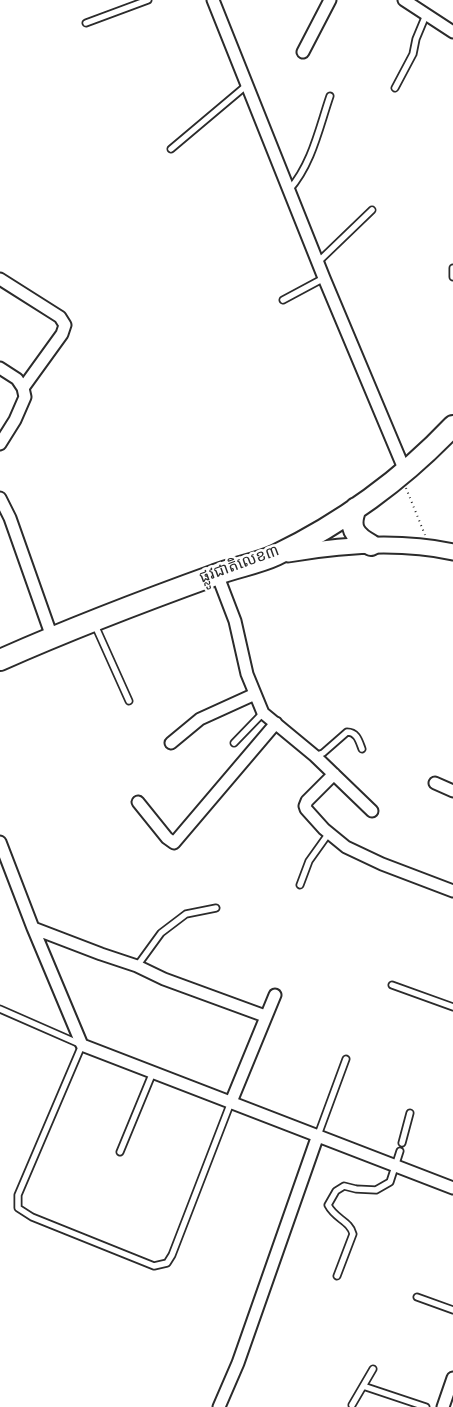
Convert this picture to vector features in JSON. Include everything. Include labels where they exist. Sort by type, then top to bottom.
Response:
[{"type":"highway","name":"ផ្លូវជាតិលេខ៣","points":[[0,660],[93,621],[217,574],[274,556],[322,531],[356,508],[403,472],[453,426]]},
{"type":"highway","points":[[356,508],[352,519],[354,530],[359,539],[370,545]]},
{"type":"street","points":[[213,0],[403,472]]},
{"type":"street","points":[[303,52],[330,0]]},
{"type":"street","points":[[404,0],[453,32]]},
{"type":"street","points":[[0,279],[60,317],[65,325],[62,334],[23,388]]},
{"type":"street","points":[[0,368],[16,379],[23,388],[25,397],[0,444]]},
{"type":"street","points":[[0,498],[10,518],[52,637]]},
{"type":"street","points":[[274,556],[320,548],[370,545],[429,547],[453,552]]},
{"type":"street","points":[[217,574],[234,621],[247,674],[263,713],[315,756],[372,811]]},
{"type":"street","points":[[171,743],[200,720],[254,694]]},
{"type":"street","points":[[138,802],[167,838],[174,843],[276,723]]},
{"type":"street","points":[[334,774],[307,801],[305,806],[329,833],[346,847],[382,864],[453,891]]},
{"type":"street","points":[[435,783],[453,790]]},
{"type":"street","points":[[0,842],[33,928],[82,1045],[453,1188]]},
{"type":"street","points":[[33,928],[266,1016]]},
{"type":"street","points":[[231,1102],[275,995]]},
{"type":"street","points":[[219,1407],[238,1363],[318,1135]]},
{"type":"street","points":[[443,1407],[453,1378]]},
{"type":"lane","points":[[86,23],[148,0]]},
{"type":"lane","points":[[395,88],[408,66],[426,14]]},
{"type":"lane","points":[[172,149],[247,85]]},
{"type":"lane","points":[[289,190],[301,177],[306,166],[330,96]]},
{"type":"lane","points":[[318,262],[372,210]]},
{"type":"lane","points":[[453,268],[453,277]]},
{"type":"lane","points":[[283,300],[324,278]]},
{"type":"lane","points":[[93,621],[129,702]]},
{"type":"lane","points":[[234,743],[263,713]]},
{"type":"lane","points":[[315,756],[323,753],[347,732],[357,736],[362,750]]},
{"type":"lane","points":[[300,885],[309,861],[329,833]]},
{"type":"lane","points":[[137,966],[161,933],[186,914],[216,908]]},
{"type":"lane","points":[[392,985],[453,1007]]},
{"type":"lane","points":[[0,1009],[82,1045],[18,1195],[18,1208],[32,1217],[154,1266],[167,1263],[172,1255],[231,1102]]},
{"type":"lane","points":[[318,1135],[346,1059]]},
{"type":"lane","points":[[120,1152],[153,1072]]},
{"type":"lane","points":[[402,1143],[410,1113]]},
{"type":"lane","points":[[337,1276],[353,1234],[352,1228],[332,1212],[328,1205],[336,1191],[344,1186],[376,1190],[390,1182],[400,1151]]},
{"type":"lane","points":[[417,1297],[453,1310]]},
{"type":"lane","points":[[352,1405],[372,1368]]},
{"type":"lane","points":[[363,1386],[426,1407]]},
{"type":"path","points":[[403,472],[429,547]]}]
